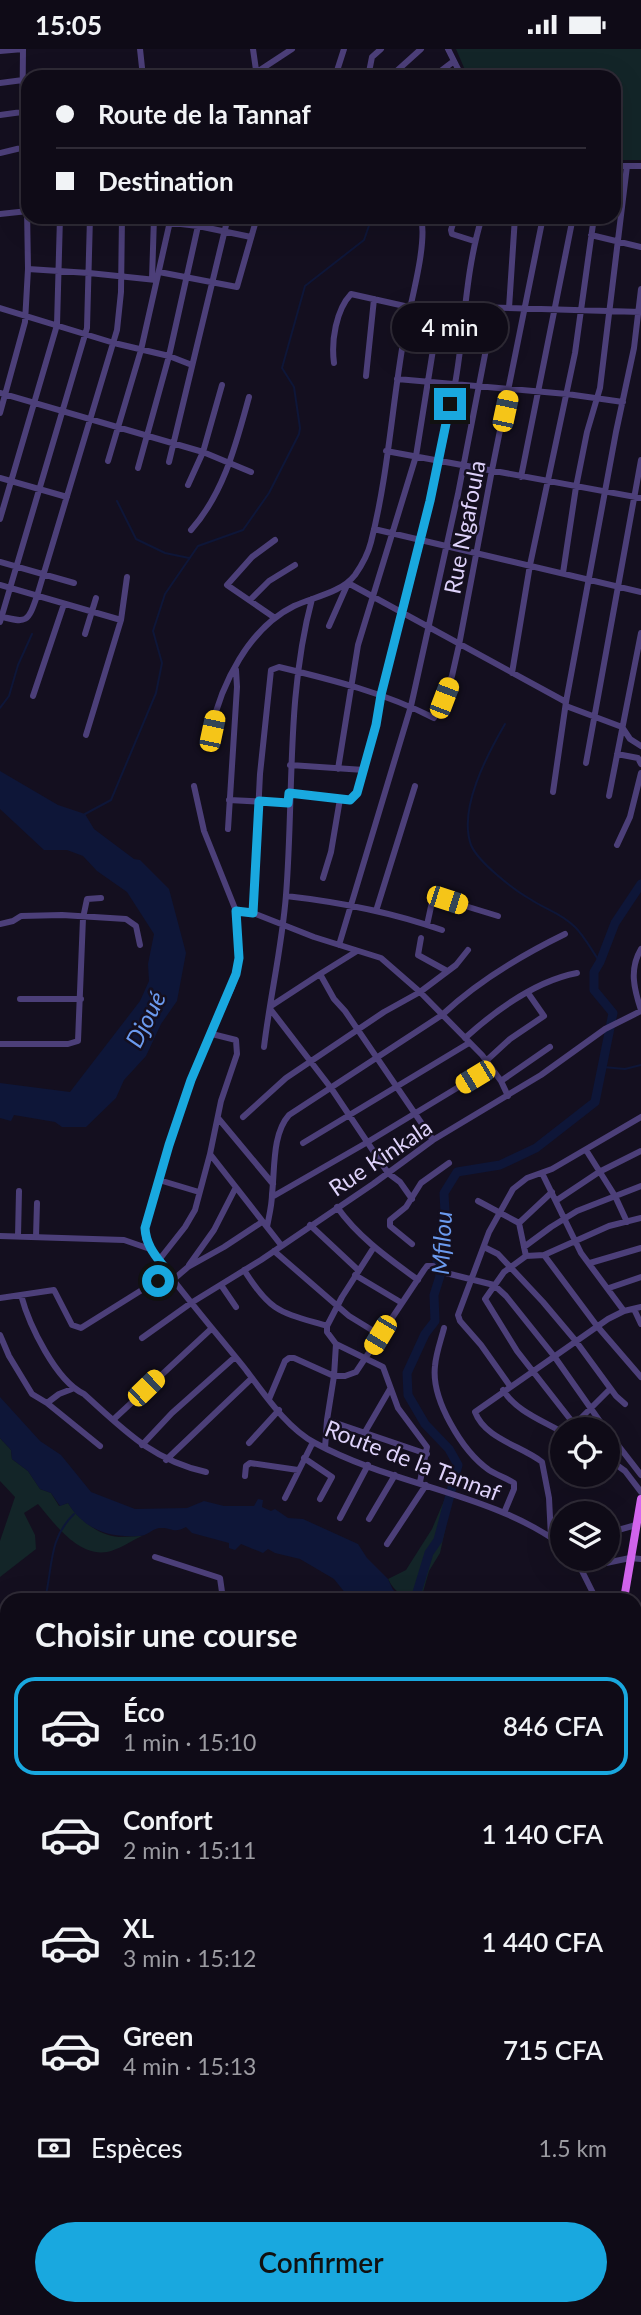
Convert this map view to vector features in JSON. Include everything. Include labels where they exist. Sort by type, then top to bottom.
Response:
[{"type":"main road","points":[[625,1593],[641,1499]]},
{"type":"street","points":[[0,51],[23,49],[23,70]]},
{"type":"street","points":[[140,49],[142,70]]},
{"type":"street","points":[[254,49],[257,70]]},
{"type":"street","points":[[263,70],[292,49]]},
{"type":"street","points":[[337,70],[344,49]]},
{"type":"street","points":[[364,49],[372,57]]},
{"type":"street","points":[[369,70],[372,57],[380,49]]},
{"type":"street","points":[[398,70],[421,49]]},
{"type":"street","points":[[448,49],[458,70]]},
{"type":"street","points":[[442,70],[454,61]]},
{"type":"street","points":[[0,83],[21,80]]},
{"type":"street","points":[[0,115],[21,112]]},
{"type":"street","points":[[0,153],[21,148]]},
{"type":"street","points":[[621,166],[641,166]]},
{"type":"street","points":[[621,222],[627,166]]},
{"type":"street","points":[[0,214],[21,212]]},
{"type":"street","points":[[0,413],[3,394],[24,333],[28,269],[27,224]]},
{"type":"street","points":[[0,519],[57,325],[60,224]]},
{"type":"street","points":[[90,224],[86,334],[1,618],[15,621],[28,619],[37,596],[114,342],[119,313],[121,224]]},
{"type":"street","points":[[108,461],[141,350],[154,279],[154,224]]},
{"type":"street","points":[[154,279],[159,272],[169,224]]},
{"type":"street","points":[[189,224],[251,237]]},
{"type":"street","points":[[169,462],[226,224]]},
{"type":"street","points":[[159,272],[237,286],[255,224]]},
{"type":"street","points":[[329,626],[348,583],[366,557],[374,529],[422,235],[421,224]]},
{"type":"street","points":[[453,224],[452,234],[474,241]]},
{"type":"street","points":[[289,793],[350,800],[354,798],[364,770],[439,460],[454,385],[474,241],[480,224]]},
{"type":"street","points":[[509,308],[515,224]]},
{"type":"street","name":"Rue Ngafoula","points":[[411,706],[434,718],[452,676],[542,224]]},
{"type":"street","points":[[521,477],[572,224]]},
{"type":"street","points":[[512,673],[530,565],[567,394],[593,224]]},
{"type":"street","points":[[563,573],[576,487],[587,432],[598,397],[621,224]]},
{"type":"street","points":[[138,468],[169,356],[198,226]]},
{"type":"street","points":[[592,235],[641,247]]},
{"type":"street","points":[[28,269],[154,279]]},
{"type":"street","points":[[553,792],[566,704],[634,348],[641,289]]},
{"type":"street","points":[[334,363],[334,335],[347,297],[354,293],[409,307]]},
{"type":"street","points":[[366,376],[374,299]]},
{"type":"street","points":[[338,769],[358,645],[416,456],[440,306],[640,312]]},
{"type":"street","points":[[0,308],[192,365]]},
{"type":"street","points":[[339,945],[411,706],[447,547],[494,308]]},
{"type":"street","points":[[397,379],[622,401]]},
{"type":"street","points":[[188,485],[204,452],[222,385]]},
{"type":"street","points":[[3,394],[204,452],[251,472]]},
{"type":"street","points":[[191,530],[211,502],[230,463],[249,397]]},
{"type":"street","points":[[386,451],[637,497]]},
{"type":"street","points":[[586,762],[637,497],[641,460]]},
{"type":"street","points":[[0,478],[67,497]]},
{"type":"street","points":[[374,529],[641,591]]},
{"type":"street","points":[[275,540],[253,557],[228,585],[275,618]]},
{"type":"street","points":[[0,562],[74,583]]},
{"type":"street","points":[[250,600],[269,582],[295,565]]},
{"type":"street","points":[[86,735],[121,619],[127,577]]},
{"type":"street","points":[[348,583],[566,704],[622,727],[630,739],[641,744]]},
{"type":"street","points":[[212,731],[215,713],[235,668],[257,635],[275,618],[293,607],[348,583]]},
{"type":"street","points":[[0,585],[121,619]]},
{"type":"street","points":[[85,634],[96,598]]},
{"type":"street","points":[[264,1047],[286,896],[290,765],[300,645],[312,599]]},
{"type":"street","points":[[33,696],[64,604]]},
{"type":"street","points":[[609,796],[641,633]]},
{"type":"street","points":[[253,913],[259,801],[271,670],[279,667],[352,685],[411,706]]},
{"type":"street","points":[[228,829],[237,687],[235,668]]},
{"type":"street","points":[[617,754],[638,758],[641,764]]},
{"type":"street","points":[[290,765],[364,770]]},
{"type":"street","points":[[617,845],[630,817],[641,773]]},
{"type":"street","points":[[150,1248],[145,1239],[145,1228],[159,1180],[191,1080],[236,974],[239,958],[236,911],[204,831],[194,786]]},
{"type":"street","points":[[376,911],[415,786]]},
{"type":"street","points":[[323,878],[331,852],[340,799]]},
{"type":"street","points":[[229,800],[288,803]]},
{"type":"street","points":[[286,896],[350,904],[442,930]]},
{"type":"street","points":[[0,1044],[75,1043],[80,1036],[83,918],[87,899],[101,898]]},
{"type":"street","points":[[427,925],[432,902],[439,898],[498,916]]},
{"type":"street","points":[[236,911],[253,913],[381,958],[420,992],[467,1040],[501,1081],[508,1096]]},
{"type":"street","points":[[0,924],[21,916],[62,915],[126,919],[132,922],[139,933],[140,944]]},
{"type":"street","points":[[0,1298],[54,1290],[72,1325],[81,1328],[145,1288],[172,1277],[264,1224],[272,1197],[278,1141],[284,1121],[289,1115],[442,1015],[459,999],[565,934]]},
{"type":"street","points":[[421,938],[418,955],[447,971]]},
{"type":"street","points":[[641,949],[633,973],[641,1010]]},
{"type":"street","points":[[243,1117],[286,1078],[358,1029],[420,992],[462,959],[468,950]]},
{"type":"street","points":[[271,1008],[357,951]]},
{"type":"street","points":[[633,973],[641,969]]},
{"type":"street","points":[[303,1143],[467,1040],[480,1024],[528,993],[551,980],[577,973]]},
{"type":"street","points":[[320,974],[334,999],[358,1029],[433,1140]]},
{"type":"street","points":[[486,1061],[510,1039],[544,1016],[528,993]]},
{"type":"street","points":[[20,999],[81,999]]},
{"type":"street","points":[[271,1008],[331,1088],[388,1173],[400,1182],[412,1199]]},
{"type":"street","name":"Rue Kinkala","points":[[142,1338],[191,1303],[274,1251],[433,1140],[508,1096],[605,1029],[641,1010]]},
{"type":"street","points":[[159,1260],[195,1210],[237,1054],[236,1041],[212,1034]]},
{"type":"street","points":[[501,1081],[550,1047]]},
{"type":"street","points":[[272,1197],[490,1068]]},
{"type":"street","points":[[550,1425],[513,1403],[481,1345],[458,1315],[499,1212],[513,1189],[527,1178],[542,1174],[641,1117]]},
{"type":"street","points":[[218,1118],[273,1184]]},
{"type":"street","points":[[586,1150],[628,1222]]},
{"type":"street","points":[[557,1200],[599,1172],[641,1151]]},
{"type":"street","points":[[210,1154],[281,1245]]},
{"type":"street","points":[[412,1244],[389,1224],[412,1199],[421,1183],[449,1163]]},
{"type":"street","points":[[542,1174],[557,1200],[575,1242],[624,1311]]},
{"type":"street","points":[[159,1180],[200,1192]]},
{"type":"street","points":[[524,1247],[565,1218],[641,1186]]},
{"type":"street","points":[[188,1267],[214,1230],[235,1189]]},
{"type":"street","points":[[18,1236],[19,1191]]},
{"type":"street","points":[[519,1223],[552,1192]]},
{"type":"street","points":[[478,1201],[519,1223],[526,1256]]},
{"type":"street","points":[[36,1237],[37,1203]]},
{"type":"street","points":[[337,1207],[351,1226],[374,1247],[418,1280]]},
{"type":"street","points":[[564,1417],[517,1351],[485,1299],[509,1268],[526,1256],[544,1255],[609,1226],[641,1217]]},
{"type":"street","points":[[310,1225],[357,1273],[402,1303]]},
{"type":"street","points":[[0,1235],[124,1240],[150,1248]]},
{"type":"street","points":[[374,1247],[338,1305],[327,1326],[327,1332],[336,1344],[383,1367],[398,1408],[424,1440],[427,1454],[423,1483],[387,1544]]},
{"type":"street","points":[[484,1247],[498,1254],[543,1302],[575,1340],[610,1389],[625,1404]]},
{"type":"street","name":"Route de la Tannaf","points":[[150,1248],[211,1329],[269,1399],[313,1442],[368,1465],[504,1513],[550,1536]]},
{"type":"street","points":[[590,1263],[641,1248]]},
{"type":"street","points":[[274,1251],[360,1324],[380,1335]]},
{"type":"street","points":[[544,1255],[597,1326],[641,1377]]},
{"type":"street","points":[[269,1399],[289,1358],[334,1376],[356,1372],[427,1266],[433,1266]]},
{"type":"street","points":[[244,1270],[269,1305],[327,1326]]},
{"type":"street","points":[[446,1273],[494,1285],[512,1303],[554,1356],[598,1417]]},
{"type":"street","points":[[609,1288],[641,1277]]},
{"type":"street","points":[[221,1285],[236,1307]]},
{"type":"street","points":[[21,1294],[33,1331],[72,1389],[85,1394],[142,1445],[166,1460],[206,1472]]},
{"type":"street","points":[[550,1521],[548,1490],[542,1462],[503,1440],[476,1416],[477,1410],[575,1340],[624,1311],[637,1308],[641,1324]]},
{"type":"street","points":[[444,1328],[435,1364],[436,1391],[470,1453],[491,1471],[514,1483],[504,1513]]},
{"type":"street","points":[[114,1419],[211,1329]]},
{"type":"street","points":[[0,1335],[23,1383],[32,1394],[100,1446]]},
{"type":"street","points":[[325,1448],[336,1344]]},
{"type":"street","points":[[142,1445],[172,1413],[235,1357]]},
{"type":"street","points":[[166,1460],[252,1378]]},
{"type":"street","points":[[47,1403],[72,1389]]},
{"type":"street","points":[[365,1432],[390,1389]]},
{"type":"street","points":[[581,1417],[610,1389]]},
{"type":"street","points":[[249,1443],[279,1410]]},
{"type":"street","points":[[327,1420],[427,1454]]},
{"type":"street","points":[[285,1498],[313,1442]]},
{"type":"street","points":[[620,1448],[641,1475]]},
{"type":"street","points":[[304,1458],[332,1477],[320,1499]]},
{"type":"street","points":[[245,1476],[246,1466],[250,1463],[298,1470]]},
{"type":"street","points":[[340,1518],[368,1465]]},
{"type":"street","points":[[620,1467],[641,1492]]},
{"type":"street","points":[[369,1519],[395,1475]]},
{"type":"street","points":[[620,1530],[636,1525]]},
{"type":"street","points":[[155,1557],[220,1578],[222,1593]]},
{"type":"street","points":[[620,1560],[641,1559]]},
{"type":"street","points":[[583,1571],[593,1593]]},
{"type":"shaded area","points":[[456,49],[641,49],[641,160],[621,160],[621,70],[465,70]]},
{"type":"shaded area","points":[[0,1438],[11,1450],[12,1459],[28,1471],[40,1489],[51,1493],[59,1506],[68,1503],[83,1521],[104,1534],[119,1537],[142,1536],[107,1552],[86,1549],[68,1537],[38,1504],[24,1513],[35,1535],[36,1549],[0,1577],[0,1541],[15,1497],[0,1481]]},
{"type":"shaded area","points":[[446,1496],[452,1498],[440,1553],[429,1571],[423,1593],[400,1593],[388,1579],[406,1570],[432,1529]]},
{"type":"water","name":"Djoué","points":[[0,771],[58,805],[85,814],[94,829],[134,859],[140,860],[169,889],[186,953],[177,1001],[161,1024],[146,1056],[124,1080],[116,1098],[86,1127],[62,1127],[55,1122],[14,1115],[11,1121],[0,1118],[0,1083],[70,1092],[140,1001],[149,981],[148,964],[154,934],[127,892],[97,871],[83,856],[67,850],[44,850],[0,809]]},
{"type":"water","points":[[0,1397],[40,1441],[61,1455],[91,1492],[135,1509],[187,1508],[204,1501],[224,1506],[254,1506],[258,1499],[263,1500],[262,1507],[271,1511],[275,1509],[288,1518],[303,1519],[358,1544],[398,1593],[345,1593],[334,1579],[300,1559],[268,1549],[263,1553],[241,1544],[235,1550],[229,1548],[229,1543],[192,1533],[186,1527],[175,1530],[159,1528],[139,1536],[108,1534],[82,1520],[68,1503],[60,1506],[51,1493],[40,1489],[28,1471],[12,1459],[11,1450],[0,1438]]},
{"type":"waterway","points":[[85,814],[111,800],[156,693],[162,663],[153,631],[165,594],[198,546],[243,530],[269,493],[299,434],[294,387],[282,368],[305,286],[364,240],[370,224]]},
{"type":"waterway","points":[[117,501],[136,539],[165,553],[189,558]]},
{"type":"waterway","points":[[0,708],[9,696],[18,665],[32,634]]},
{"type":"waterway","points":[[505,724],[483,766],[471,799],[468,815],[471,845],[481,859],[506,882],[575,927],[600,962]]},
{"type":"waterway","name":"Mfilou","points":[[417,1593],[429,1553],[438,1540],[458,1465],[449,1449],[425,1424],[408,1395],[407,1373],[425,1334],[435,1321],[434,1295],[440,1276],[436,1255],[445,1212],[444,1193],[457,1172],[500,1165],[536,1148],[595,1102],[613,1013],[594,990],[594,972],[615,923],[641,884]]},
{"type":"waterway","points":[[603,1067],[625,1069],[641,1065]]},
{"type":"waterway","points":[[46,1593],[56,1543],[74,1514]]},
{"type":"route","points":[[158,1281],[170,1275],[145,1239],[145,1228],[191,1080],[236,974],[239,958],[236,911],[253,913],[259,801],[288,803],[289,793],[350,800],[357,793],[430,501],[450,404]]}]
